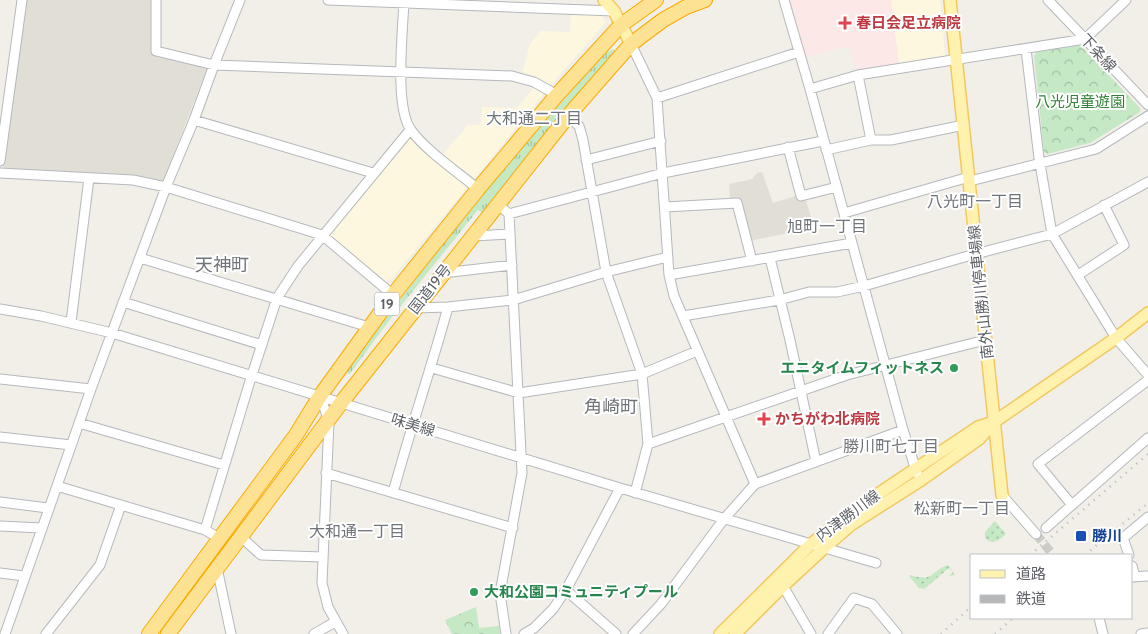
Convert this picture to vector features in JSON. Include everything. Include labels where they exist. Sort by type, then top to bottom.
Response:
[{"type":"highway","name":"国道19号","points":[[149,634],[296,435],[320,396],[393,295],[557,95],[621,25],[656,0]]},
{"type":"highway","name":"国道19号","points":[[169,634],[328,420],[443,272],[473,236],[504,209],[568,116],[631,44],[664,20],[686,7],[705,0]]},
{"type":"highway","points":[[144,634],[174,598]]},
{"type":"main road","points":[[604,0],[614,11],[631,44]]},
{"type":"main road","name":"南外山勝川停車場線","points":[[950,0],[1002,495]]},
{"type":"main road","name":"内津勝川線","points":[[735,634],[783,586],[852,524],[921,480],[979,439],[994,422],[1116,338],[1148,312]]},
{"type":"main road","name":"内津勝川線","points":[[720,634],[810,545],[851,512],[978,427],[994,422]]},
{"type":"street","points":[[0,161],[22,0]]},
{"type":"street","points":[[156,0],[156,50],[214,65],[512,76],[534,82],[557,95]]},
{"type":"street","points":[[0,633],[6,634],[24,576],[123,302],[240,0]]},
{"type":"street","points":[[328,0],[404,1],[614,11]]},
{"type":"street","points":[[784,0],[915,469],[921,480]]},
{"type":"street","name":"下条線","points":[[1048,0],[1148,105]]},
{"type":"street","points":[[810,89],[858,75],[1085,39],[1126,0]]},
{"type":"street","points":[[404,1],[402,97],[410,130],[478,189]]},
{"type":"street","points":[[631,44],[657,98],[668,257],[674,296],[755,484]]},
{"type":"street","points":[[1026,49],[1040,162],[1052,234],[1116,338],[1148,376]]},
{"type":"street","points":[[657,98],[799,52]]},
{"type":"street","points":[[858,75],[871,140]]},
{"type":"street","points":[[568,116],[578,126],[583,140],[606,272],[642,374],[648,444],[635,493]]},
{"type":"street","points":[[844,213],[969,179],[1040,162],[1071,157],[1096,149],[1148,116]]},
{"type":"street","points":[[194,120],[373,173]]},
{"type":"street","points":[[506,634],[500,593],[514,528],[522,473],[510,234],[504,209],[591,192],[663,173],[788,148],[871,140],[891,140],[964,126]]},
{"type":"street","points":[[205,530],[277,298],[298,266],[322,235],[410,130]]},
{"type":"street","points":[[586,160],[661,141]]},
{"type":"street","points":[[788,148],[801,196],[836,187]]},
{"type":"street","points":[[0,173],[132,180],[166,187],[322,235],[393,295]]},
{"type":"street","points":[[72,322],[89,178]]},
{"type":"street","points":[[683,316],[779,300],[809,292],[837,292],[864,286],[977,253],[1052,234],[1148,182]]},
{"type":"street","points":[[665,208],[737,203],[752,261]]},
{"type":"street","points":[[1078,276],[1124,245],[1104,206]]},
{"type":"street","points":[[473,236],[510,234]]},
{"type":"street","points":[[670,275],[852,243]]},
{"type":"street","points":[[415,308],[514,300],[606,272],[668,257]]},
{"type":"street","points":[[140,258],[369,327]]},
{"type":"street","points":[[770,258],[816,462]]},
{"type":"street","points":[[443,272],[512,266]]},
{"type":"street","points":[[123,302],[262,345]]},
{"type":"street","points":[[393,493],[412,424],[432,368],[448,306]]},
{"type":"street","name":"味美線","points":[[0,309],[72,322],[112,333],[724,520],[876,563]]},
{"type":"street","points":[[648,444],[847,375],[986,340]]},
{"type":"street","points":[[432,368],[519,393],[642,374],[697,351]]},
{"type":"street","points":[[0,379],[91,389]]},
{"type":"street","points":[[1072,505],[1038,464],[1148,380]]},
{"type":"street","points":[[320,396],[328,420],[322,583],[324,594],[335,622],[344,634]]},
{"type":"street","points":[[79,423],[224,465]]},
{"type":"street","points":[[633,634],[661,604],[724,520],[755,484],[904,430]]},
{"type":"street","points":[[0,437],[71,445]]},
{"type":"street","points":[[1046,528],[1148,438]]},
{"type":"street","points":[[326,473],[514,528]]},
{"type":"street","points":[[57,486],[205,530],[219,538]]},
{"type":"street","points":[[524,634],[534,628],[553,609],[566,590],[620,488]]},
{"type":"street","points":[[1002,495],[1036,534]]},
{"type":"street","points":[[0,502],[48,508]]},
{"type":"street","points":[[46,634],[100,566],[121,505]]},
{"type":"street","points":[[1128,554],[1124,538],[1148,517]]},
{"type":"street","points":[[0,526],[41,528]]},
{"type":"street","points":[[241,536],[261,555],[322,557]]},
{"type":"street","points":[[217,568],[231,634]]},
{"type":"street","points":[[0,573],[24,576]]},
{"type":"street","points":[[1133,577],[1148,576]]},
{"type":"street","points":[[783,586],[811,634]]},
{"type":"street","points":[[566,590],[616,634]]},
{"type":"street","points":[[828,634],[854,598],[872,604],[892,632]]},
{"type":"street","points":[[1099,619],[1103,634]]},
{"type":"street","points":[[314,634],[335,622]]},
{"type":"street","points":[[1141,634],[1148,633]]},
{"type":"shaded area","points":[[27,0],[152,0],[153,53],[207,66],[164,180],[140,176],[5,169],[3,166],[25,2]]},
{"type":"shaded area","name":"春日会足立病院","points":[[789,0],[891,0],[899,65],[857,72],[849,46],[805,57]]},
{"type":"shaded area","points":[[891,0],[940,0],[945,56],[943,58],[899,65]]},
{"type":"shaded area","points":[[571,13],[601,15],[606,22],[549,87],[522,74],[530,44],[541,31],[570,32]]},
{"type":"shaded area","points":[[534,87],[543,92],[543,95],[474,179],[443,154],[468,125],[481,125],[482,107],[517,108]]},
{"type":"shaded area","points":[[408,139],[412,139],[421,149],[466,185],[466,189],[391,279],[386,281],[331,237],[330,233]]},
{"type":"shaded area","points":[[762,172],[773,203],[799,195],[805,198],[813,223],[799,231],[749,241],[739,200],[730,201],[729,184],[752,179],[757,173]]},
{"type":"green space","name":"八光児童遊園","points":[[1080,45],[1140,108],[1140,112],[1090,143],[1048,154],[1044,152],[1034,56],[1037,52]]},
{"type":"green space","points":[[614,49],[613,56],[576,96],[482,213],[478,210],[388,322],[350,374],[345,373],[407,290],[504,169],[572,90],[607,52]]},
{"type":"green space","points":[[995,521],[1006,534],[998,540],[991,542],[985,538],[985,532]]},
{"type":"green space","points":[[947,565],[953,572],[949,568],[924,589],[919,588],[909,576],[923,578],[931,576]]},
{"type":"green space","points":[[476,607],[479,628],[499,626],[500,634],[452,634],[445,620]]},
{"type":"tunnel","points":[[1036,534],[1052,554]]},
{"type":"railway","points":[[1031,554],[1148,454]]},
{"type":"railway","points":[[1086,554],[1148,503]]},
{"type":"railway","points":[[941,634],[970,608]]},
{"type":"railway","points":[[995,634],[1012,619]]},
{"type":"place","name":"春日会足立病院","points":[[845,23]]},
{"type":"place","name":"エニタイムフィットネス","points":[[954,368]]},
{"type":"place","name":"かちがわ北病院","points":[[764,419]]},
{"type":"place","name":"勝川","points":[[1081,536]]},
{"type":"place","name":"大和公園コミュニティプール","points":[[474,592]]},
{"type":"district","name":"大和通二丁目","points":[[534,118]]},
{"type":"district","name":"八光町一丁目","points":[[975,201]]},
{"type":"district","name":"旭町一丁目","points":[[827,226]]},
{"type":"district","name":"天神町","points":[[222,265]]},
{"type":"district","name":"角崎町","points":[[611,407]]},
{"type":"district","name":"勝川町七丁目","points":[[891,446]]},
{"type":"district","name":"松新町一丁目","points":[[962,508]]},
{"type":"district","name":"大和通一丁目","points":[[357,531]]}]
